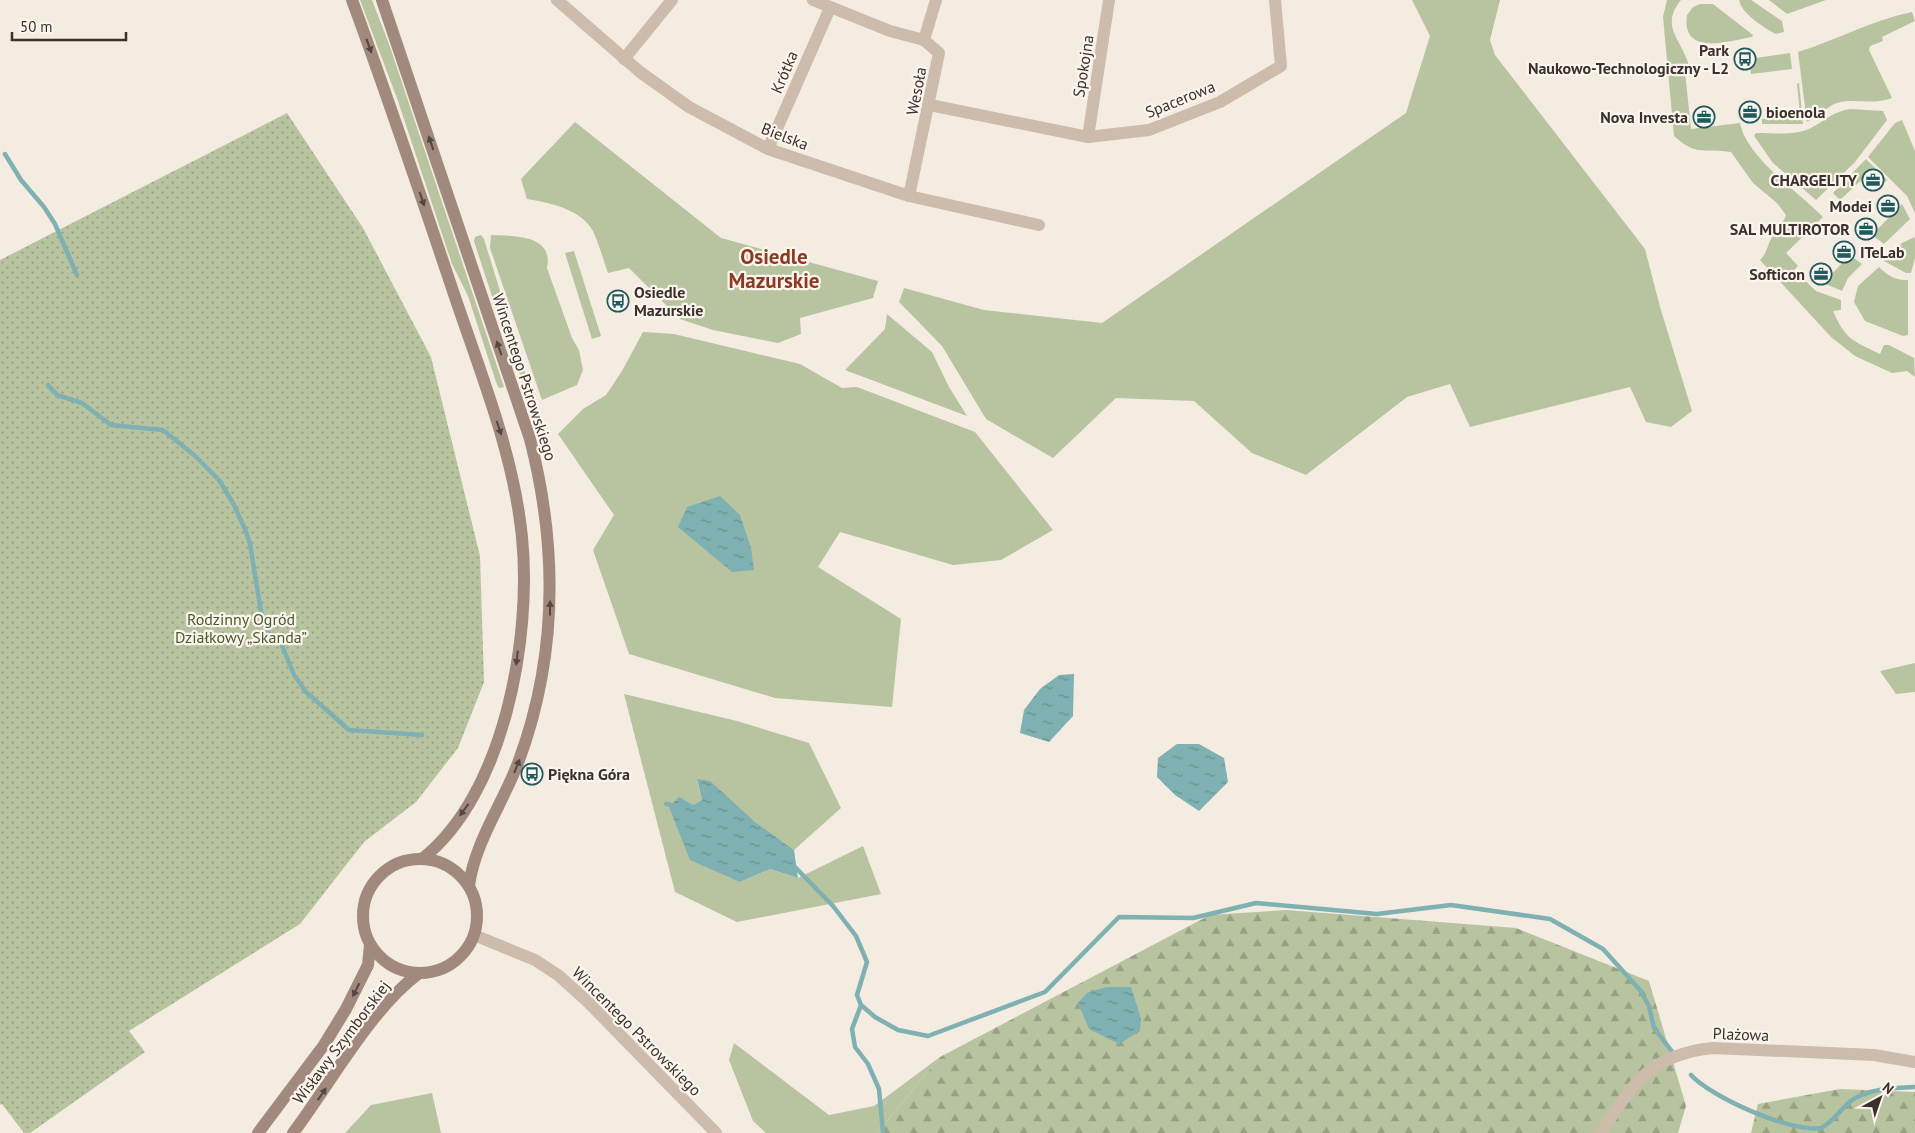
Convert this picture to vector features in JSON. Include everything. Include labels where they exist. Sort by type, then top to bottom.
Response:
[{"type":"main road","points":[[352,0],[386,93],[504,445],[522,537],[523,606],[514,681],[495,750],[474,797],[443,840],[422,859]]},
{"type":"main road","name":"Wincentego Pstrowskiego","points":[[382,0],[530,439],[538,471],[548,538],[551,614],[540,695],[518,763],[475,860],[469,886]]},
{"type":"main road","points":[[434,860],[454,870],[469,886],[477,910],[474,935],[464,953],[448,966],[438,971],[418,974],[395,968],[377,954],[370,945],[363,926],[362,915],[366,895],[380,874],[393,866],[402,861],[434,860]]},
{"type":"main road","name":"Wisławy Szymborskiej","points":[[258,1133],[324,1045],[346,1009],[368,965],[370,945]]},
{"type":"main road","name":"Wisławy Szymborskiej","points":[[293,1133],[373,1021],[405,983],[418,974]]},
{"type":"street","name":"Bielska","points":[[557,0],[624,59],[689,107],[768,150],[909,196],[1039,225]]},
{"type":"street","points":[[624,59],[672,0]]},
{"type":"street","points":[[813,0],[890,31],[924,40],[936,0]]},
{"type":"street","name":"Spokojna","points":[[1088,137],[1109,0]]},
{"type":"street","name":"Spacerowa","points":[[930,104],[1088,137],[1149,130],[1220,102],[1281,66],[1275,0]]},
{"type":"street","name":"Krótka","points":[[768,150],[830,8]]},
{"type":"street","name":"Wesoła","points":[[909,196],[930,104],[939,54],[924,40]]},
{"type":"street","name":"Wincentego Pstrowskiego","points":[[474,935],[535,960],[558,975],[716,1133]]},
{"type":"street","name":"Plażowa","points":[[1601,1133],[1627,1091],[1642,1076],[1664,1061],[1692,1050],[1713,1048],[1874,1055],[1915,1062]]},
{"type":"green space","points":[[360,0],[372,0],[389,44],[504,387],[499,388],[496,382],[468,296],[452,264],[398,101]]},
{"type":"green space","points":[[1412,0],[1500,0],[1490,40],[1495,55],[1645,249],[1660,307],[1692,411],[1671,427],[1646,422],[1630,387],[1470,427],[1450,384],[1407,397],[1306,475],[1252,453],[1194,401],[1116,398],[1053,458],[986,419],[942,346],[899,302],[904,288],[984,310],[1102,323],[1406,113],[1430,36]]},
{"type":"green space","points":[[1667,0],[1681,0],[1674,10],[1672,19],[1675,36],[1688,62],[1690,72],[1685,72],[1691,129],[1740,123],[1744,136],[1752,149],[1775,174],[1823,217],[1786,253],[1798,266],[1794,270],[1816,291],[1841,300],[1841,310],[1833,311],[1842,328],[1851,338],[1880,354],[1884,345],[1889,345],[1914,358],[1915,377],[1907,371],[1892,373],[1855,356],[1831,337],[1760,260],[1786,215],[1777,203],[1753,183],[1731,152],[1695,149],[1682,143],[1674,136],[1663,17]]},
{"type":"green space","points":[[1739,0],[1751,0],[1782,21],[1784,32],[1776,34],[1760,24],[1744,10]]},
{"type":"green space","points":[[1769,0],[1826,0],[1787,14]]},
{"type":"green space","points":[[1700,4],[1713,4],[1753,35],[1752,37],[1720,43],[1709,43],[1691,37],[1687,28],[1687,15],[1693,7]]},
{"type":"green space","points":[[1912,12],[1915,21],[1882,37],[1883,41],[1870,46],[1869,50],[1892,98],[1877,101],[1841,102],[1834,104],[1807,122],[1798,52],[1883,20]]},
{"type":"green space","points":[[1790,53],[1792,69],[1751,74],[1749,59]]},
{"type":"green space","points":[[1799,83],[1803,124],[1762,124],[1762,119],[1800,114],[1797,84]]},
{"type":"green space","points":[[1850,109],[1883,111],[1887,120],[1855,162],[1816,200],[1773,163],[1754,136],[1756,133],[1784,134],[1805,131],[1833,114]]},
{"type":"green space","name":"Rodzinny Ogród Działkowy „Skanda”","points":[[287,113],[363,228],[431,357],[480,556],[484,682],[458,748],[416,802],[364,842],[300,924],[129,1031],[145,1052],[30,1133],[24,1133],[2,1104],[0,1105],[0,260]]},
{"type":"green space","points":[[1902,120],[1915,151],[1915,213],[1907,196],[1868,157],[1895,123]]},
{"type":"green space","points":[[575,122],[721,238],[878,281],[873,298],[800,318],[801,334],[778,343],[713,330],[680,319],[629,268],[608,273],[593,231],[581,217],[555,205],[527,199],[521,179]]},
{"type":"green space","points":[[1866,159],[1887,180],[1885,182],[1872,170],[1840,200],[1833,193]]},
{"type":"green space","points":[[1902,204],[1910,219],[1884,244],[1872,235]]},
{"type":"green space","points":[[481,235],[484,239],[532,395],[514,364],[474,241],[475,237]]},
{"type":"green space","points":[[491,235],[530,239],[544,249],[548,257],[547,268],[572,338],[579,350],[583,370],[577,385],[542,400],[490,248]]},
{"type":"green space","points":[[1915,237],[1915,258],[1911,273],[1906,273],[1884,261],[1902,243]]},
{"type":"green space","points":[[574,251],[601,336],[592,339],[565,253]]},
{"type":"green space","points":[[1850,255],[1862,264],[1848,278],[1842,291],[1823,283]]},
{"type":"green space","points":[[1879,267],[1892,277],[1908,280],[1908,335],[1903,336],[1865,321],[1854,302],[1858,286]]},
{"type":"green space","points":[[887,314],[932,352],[949,387],[967,416],[845,370],[885,329]]},
{"type":"green space","points":[[643,332],[674,334],[800,364],[842,388],[857,387],[975,432],[1053,530],[1001,560],[953,565],[840,532],[818,567],[901,619],[892,707],[775,698],[629,654],[593,550],[614,515],[558,434],[583,409],[606,395],[622,371]]},
{"type":"green space","points":[[1915,663],[1915,692],[1896,694],[1880,671]]},
{"type":"green space","points":[[624,694],[737,721],[809,743],[841,808],[794,850],[697,780],[702,800],[693,805],[740,882],[770,869],[798,878],[863,846],[881,894],[737,922],[675,892]]},
{"type":"green space","points":[[1286,910],[1516,928],[1649,981],[1686,1106],[1678,1133],[877,1133],[940,1057],[1210,915]]},
{"type":"green space","points":[[734,1043],[829,1115],[874,1106],[940,1057],[877,1133],[766,1133],[753,1121],[729,1060]]},
{"type":"green space","points":[[1840,1089],[1915,1092],[1915,1133],[1751,1133],[1758,1104]]},
{"type":"green space","points":[[432,1093],[441,1133],[345,1133],[371,1105]]},
{"type":"water","points":[[720,496],[740,515],[751,548],[754,570],[732,572],[678,527],[687,507]]},
{"type":"water","points":[[1074,674],[1073,716],[1049,742],[1020,733],[1024,710],[1040,689],[1059,675]]},
{"type":"water","points":[[1177,744],[1199,744],[1224,758],[1228,782],[1199,811],[1175,795],[1157,777],[1158,758]]},
{"type":"water","points":[[697,779],[710,781],[754,821],[794,850],[798,878],[770,869],[740,882],[690,860],[669,807],[679,797],[693,805],[702,800]]},
{"type":"water","points":[[1107,987],[1131,987],[1141,1019],[1140,1031],[1119,1044],[1089,1029],[1078,1003],[1088,992]]},
{"type":"waterway","points":[[5,154],[21,180],[44,207],[55,224],[77,275]]},
{"type":"waterway","points":[[48,385],[57,395],[82,403],[111,425],[163,430],[194,455],[219,480],[233,503],[250,544],[263,624],[269,634],[281,643],[294,675],[306,692],[349,730],[422,735]]},
{"type":"waterway","points":[[666,804],[671,805]]},
{"type":"waterway","points":[[796,868],[833,906],[856,936],[867,962],[857,995],[861,1005],[875,1017],[898,1030],[928,1036],[1045,992],[1119,917],[1193,918],[1256,903],[1377,914],[1451,905],[1550,919],[1603,949],[1640,990],[1649,1006],[1654,1028],[1674,1054]]},
{"type":"waterway","points":[[861,1005],[852,1029],[855,1047],[868,1064],[879,1089],[883,1133]]},
{"type":"waterway","points":[[1691,1075],[1701,1084],[1752,1112],[1791,1125],[1808,1128],[1821,1128],[1826,1125],[1844,1107],[1859,1096],[1883,1089],[1915,1087]]},
{"type":"place","name":"Park Naukowo-Technologiczny - L2","points":[[1745,59]]},
{"type":"place","name":"bioenola","points":[[1750,112]]},
{"type":"place","name":"Nova Investa","points":[[1704,117]]},
{"type":"place","name":"CHARGELITY","points":[[1873,180]]},
{"type":"place","name":"Modei","points":[[1888,206]]},
{"type":"place","name":"SAL MULTIROTOR","points":[[1866,229]]},
{"type":"place","name":"ITeLab","points":[[1844,252]]},
{"type":"place","name":"Softicon","points":[[1821,274]]},
{"type":"place","name":"Osiedle Mazurskie","points":[[618,301]]},
{"type":"place","name":"Piękna Góra","points":[[532,774]]},
{"type":"district","name":"Osiedle Mazurskie","points":[[774,269]]}]
